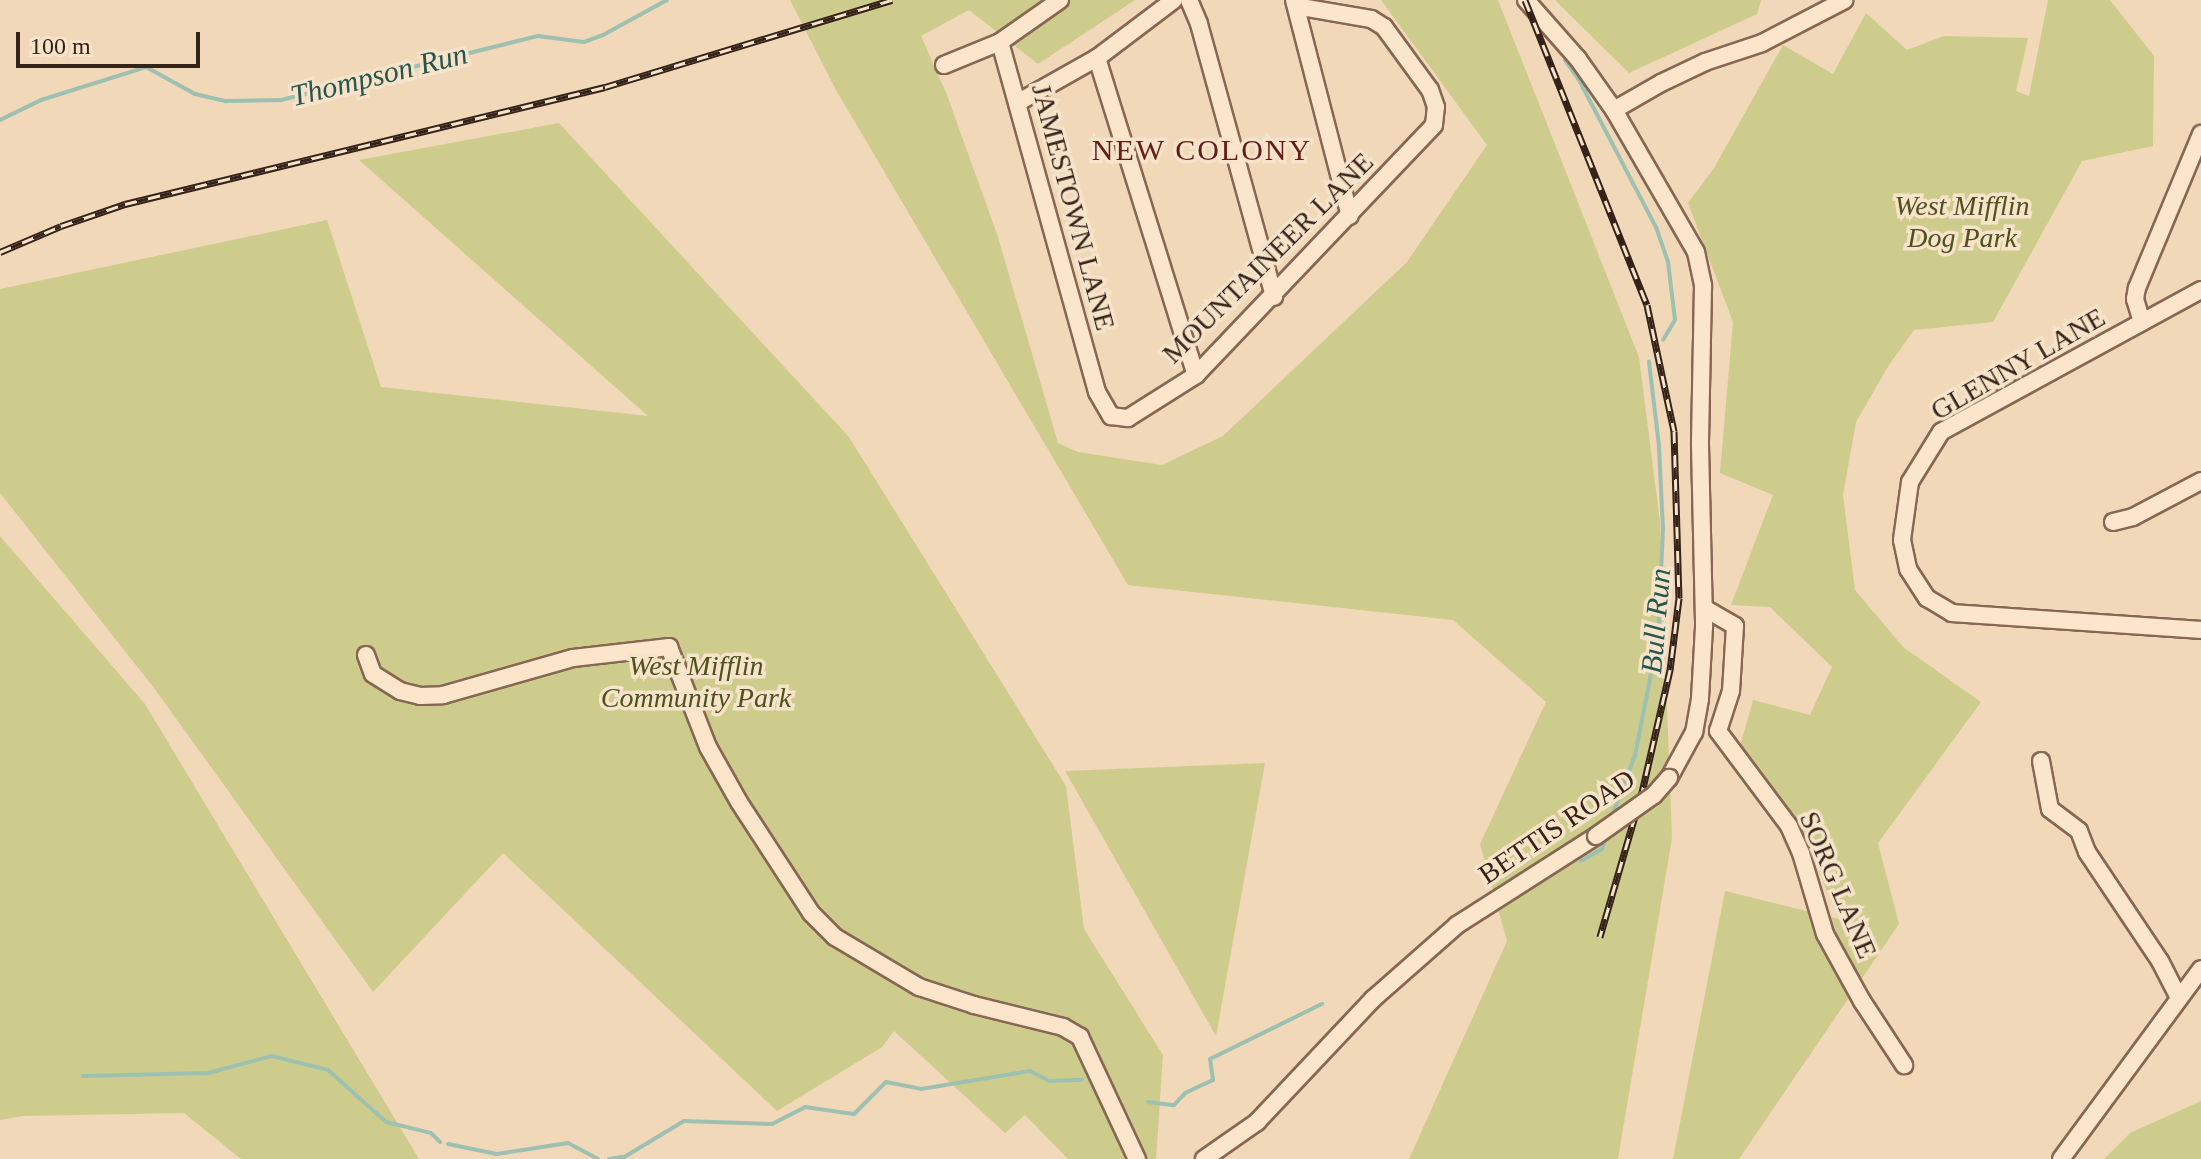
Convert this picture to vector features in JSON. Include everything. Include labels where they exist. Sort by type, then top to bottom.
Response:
[{"type":"street","points":[[944,65],[1000,42],[1060,0]]},
{"type":"street","points":[[1017,103],[1097,58],[1174,0]]},
{"type":"street","points":[[1189,0],[1199,24],[1274,297]]},
{"type":"street","name":"BETTIS ROAD","points":[[1204,1159],[1257,1122],[1373,999],[1457,925],[1644,803],[1669,778],[1694,732],[1700,699],[1704,608],[1700,445],[1703,286],[1696,252],[1614,110],[1578,59],[1526,0]]},
{"type":"street","points":[[1614,110],[1705,62],[1762,43],[1845,0]]},
{"type":"street","points":[[1295,3],[1350,216]]},
{"type":"street","name":"MOUNTAINEER LANE","points":[[1111,416],[1128,418],[1196,375],[1274,297],[1434,125],[1436,107],[1430,90],[1384,27],[1371,19],[1295,3]]},
{"type":"street","name":"JAMESTOWN LANE","points":[[1000,42],[1097,392],[1111,416]]},
{"type":"street","points":[[1097,58],[1196,375]]},
{"type":"street","points":[[2142,322],[2135,299],[2137,288],[2201,134]]},
{"type":"street","name":"GLENNY LANE","points":[[2201,290],[1941,432],[1910,482],[1902,540],[1908,569],[1927,598],[1952,613],[2201,630]]},
{"type":"street","points":[[2113,522],[2133,517],[2201,481]]},
{"type":"street","name":"SORG LANE","points":[[1704,608],[1735,626],[1731,691],[1718,731],[1789,826],[1801,853],[1825,934],[1862,1001],[1904,1065]]},
{"type":"street","points":[[366,655],[373,674],[400,691],[420,696],[443,695],[573,658],[669,647],[708,747],[739,802],[811,913],[835,937],[919,987],[974,1005],[1063,1027],[1080,1037],[1137,1159]]},
{"type":"street","points":[[2041,761],[2050,809],[2079,831],[2087,852],[2160,961],[2179,998]]},
{"type":"street","points":[[2061,1159],[2201,969]]},
{"type":"green space","points":[[790,0],[1135,0],[1038,64],[969,10],[921,36],[947,95],[998,237],[1058,443],[1078,452],[1162,465],[1223,436],[1407,262],[1487,145],[1381,0],[1498,0],[1639,357],[1660,522],[1672,838],[1618,1159],[1409,1159],[1507,941],[1480,844],[1546,702],[1453,620],[1128,585],[836,90]]},
{"type":"green space","points":[[1555,0],[1761,0],[1757,14],[1629,73]]},
{"type":"green space","name":"West Mifflin Dog Park","points":[[2048,0],[2110,0],[2154,56],[2153,146],[2082,161],[1993,322],[1914,330],[1889,365],[1856,422],[1843,495],[1855,590],[1903,647],[1981,702],[1878,843],[1899,924],[1739,1159],[1673,1159],[1725,891],[1839,919],[1816,866],[1739,750],[1753,700],[1810,715],[1832,667],[1770,607],[1731,605],[1773,495],[1720,473],[1733,322],[1688,203],[1714,168],[1783,45],[1833,74],[1866,13],[1907,50],[1944,36],[2028,38],[2016,91],[2029,96]]},
{"type":"green space","name":"West Mifflin Community Park","points":[[559,123],[849,437],[1066,786],[1084,929],[1163,1055],[1156,1159],[1068,1159],[1025,1115],[1005,1133],[894,1031],[882,1047],[777,1111],[503,853],[373,992],[154,688],[0,493],[0,289],[327,220],[381,387],[648,416],[359,160]]},
{"type":"green space","points":[[0,536],[145,704],[419,1159],[241,1159],[184,1113],[23,1116],[0,1120]]},
{"type":"green space","points":[[1265,763],[1216,1036],[1065,771]]},
{"type":"green space","points":[[2201,1101],[2201,1159],[2104,1159],[2130,1133]]},
{"type":"waterway","name":"Thompson Run","points":[[0,120],[41,100],[146,67],[195,94],[226,101],[281,100],[538,36],[584,42],[667,0]]},
{"type":"waterway","name":"Bull Run","points":[[1565,60],[1579,80],[1656,227],[1668,262],[1675,320],[1663,340]]},
{"type":"waterway","name":"Bull Run","points":[[1612,816],[1635,755],[1658,639],[1663,529],[1659,446],[1649,362]]},
{"type":"waterway","name":"Bull Run","points":[[1581,861],[1602,849],[1606,836]]},
{"type":"waterway","name":"Bull Run","points":[[1148,1102],[1174,1105],[1185,1093],[1213,1080],[1210,1059],[1322,1004]]},
{"type":"waterway","points":[[83,1076],[208,1073],[272,1056],[328,1070],[386,1122],[431,1133],[440,1142]]},
{"type":"waterway","name":"Bull Run","points":[[621,1159],[684,1121],[772,1124],[805,1107],[854,1114],[886,1082],[921,1089],[1030,1071],[1049,1081],[1082,1080]]},
{"type":"waterway","points":[[448,1144],[497,1154],[568,1143],[598,1159]]},
{"type":"waterway","points":[[609,1159],[622,1157]]},
{"type":"railway","points":[[0,252],[61,226],[125,204],[605,87],[892,0]]},
{"type":"railway","points":[[1525,0],[1647,305],[1674,431],[1679,598],[1670,670],[1642,792],[1600,937]]},
{"type":"district","name":"NEW COLONY","points":[[1202,150]]}]
